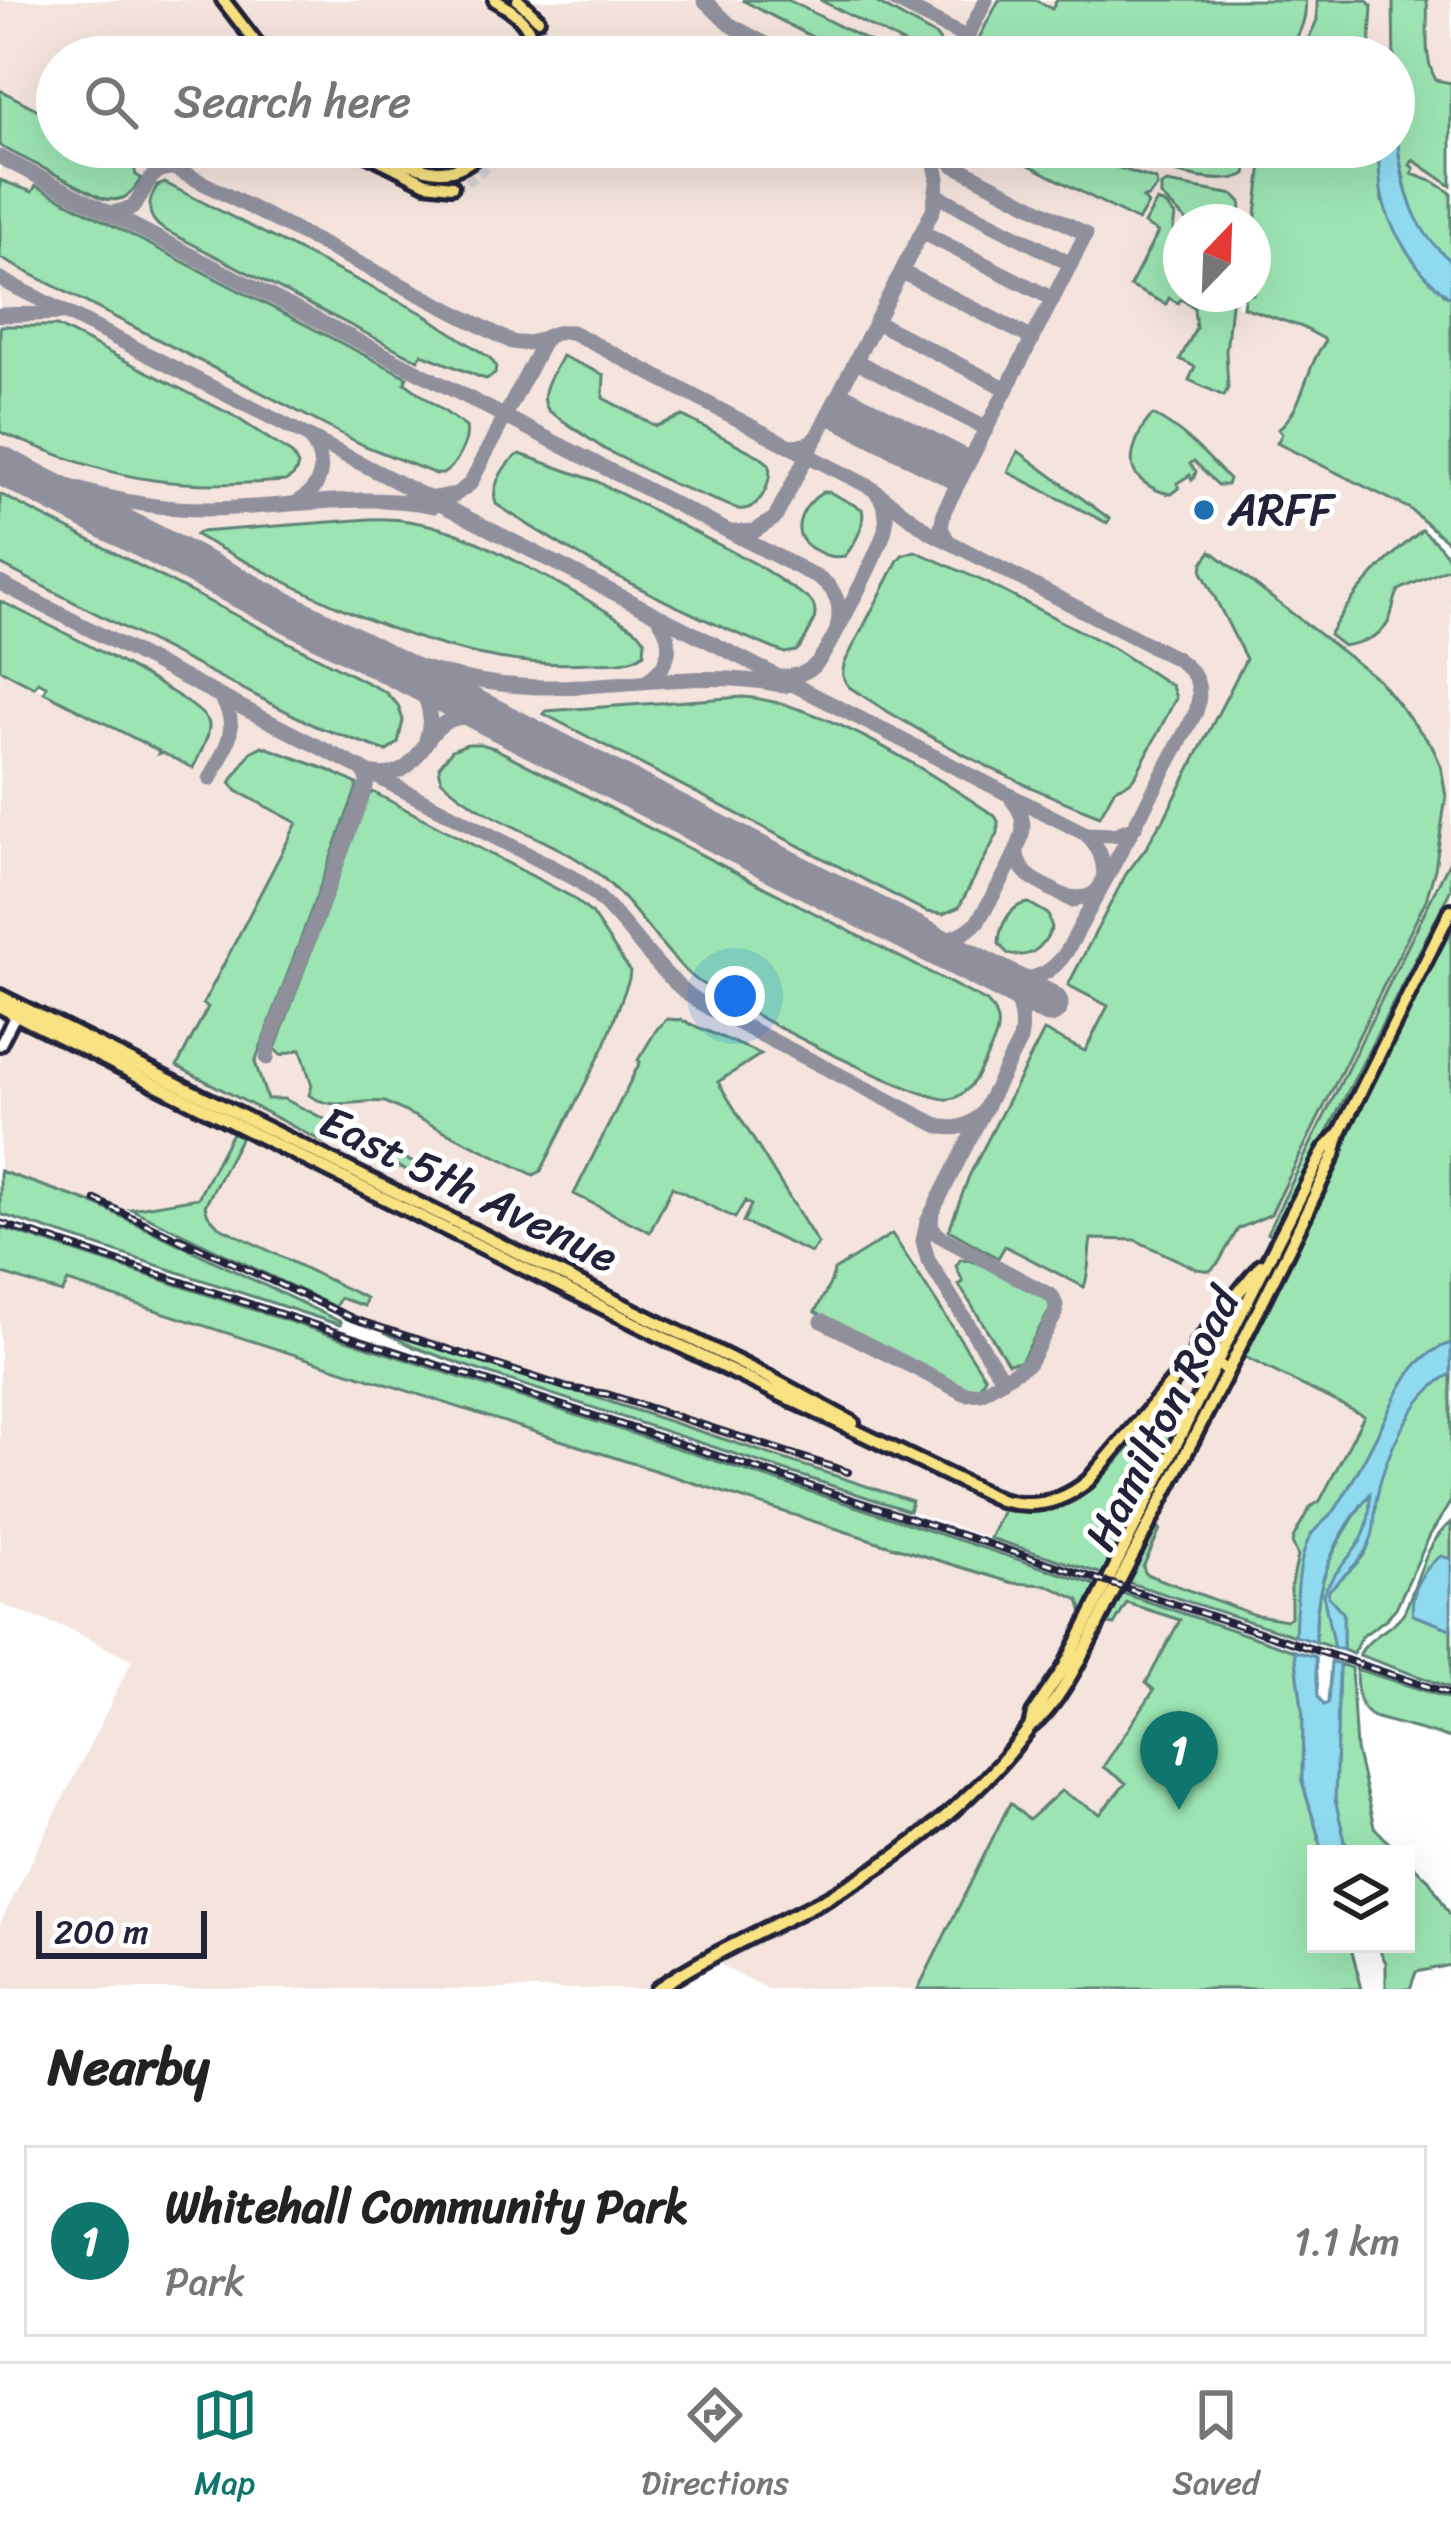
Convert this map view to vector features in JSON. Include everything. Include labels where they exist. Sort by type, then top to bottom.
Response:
[{"type":"main road","points":[[228,0],[252,36]]},
{"type":"main road","points":[[495,0],[521,17],[530,36]]},
{"type":"main road","points":[[518,0],[538,19]]},
{"type":"main road","points":[[395,168],[426,184],[452,186]]},
{"type":"main road","points":[[424,168],[455,168]]},
{"type":"main road","name":"Hamilton Road","points":[[657,1989],[892,1859],[958,1806],[1040,1720],[1072,1670],[1227,1372],[1451,910]]},
{"type":"main road","name":"East 5th Avenue","points":[[0,996],[18,1010],[772,1379],[902,1454],[1000,1500],[1037,1504],[1080,1487],[1194,1358],[1197,1344],[1274,1248]]},
{"type":"main road","name":"East 5th Avenue","points":[[0,1007],[18,1010]]},
{"type":"main road","points":[[0,1045],[18,1010]]},
{"type":"main road","name":"Hamilton Road","points":[[1030,1726],[1084,1629],[1325,1149],[1340,1133]]},
{"type":"main road","points":[[1194,1358],[1217,1362],[1227,1372]]},
{"type":"main road","points":[[1135,1425],[1160,1411],[1173,1412],[1180,1426],[1173,1449]]},
{"type":"shaded area","points":[[0,0],[1451,0],[1451,427],[1271,292],[1271,204],[1163,204],[1163,312],[1256,312],[1324,339],[1284,425],[1426,521],[1422,530],[1378,566],[1343,611],[1387,625],[1399,590],[1451,567],[1451,910],[1289,1222],[1299,1227],[1238,1353],[1364,1416],[1320,1501],[1292,1542],[1298,1556],[1291,1617],[1286,1620],[1252,1614],[1143,1572],[1160,1530],[1136,1518],[1175,1432],[1155,1417],[1090,1488],[1051,1509],[1005,1508],[990,1538],[909,1511],[911,1501],[384,1332],[334,1310],[340,1297],[218,1226],[208,1215],[205,1206],[241,1136],[232,1132],[198,1198],[131,1209],[95,1204],[0,1171],[0,669],[159,751],[0,656]]},
{"type":"shaded area","points":[[0,1273],[61,1292],[67,1282],[878,1542],[1013,1583],[1047,1585],[1073,1595],[1083,1612],[1104,1623],[1126,1603],[1181,1619],[1155,1690],[1103,1766],[1126,1782],[1100,1814],[1062,1791],[1029,1821],[1009,1804],[918,1989],[768,1989],[707,1958],[657,1989],[0,1989],[0,1924],[132,1661],[71,1630],[0,1604]]},
{"type":"green space","points":[[742,0],[788,0],[859,36],[810,36]]},
{"type":"green space","points":[[820,0],[872,0],[936,36],[889,36]]},
{"type":"green space","points":[[999,0],[1035,0],[1052,9],[1057,0],[1305,0],[1297,36],[980,36]]},
{"type":"green space","points":[[1317,0],[1366,0],[1372,6],[1370,36],[1310,36],[1317,20]]},
{"type":"green space","points":[[1393,0],[1427,0],[1432,71],[1436,80],[1451,83],[1451,186],[1415,161],[1415,36],[1394,36]]},
{"type":"green space","points":[[0,90],[36,109],[36,164],[0,146]]},
{"type":"green space","points":[[43,168],[134,168],[141,178],[126,197],[102,198]]},
{"type":"green space","points":[[1035,168],[1119,168],[1156,180],[1157,187],[1143,198],[1148,204],[1138,221]]},
{"type":"green space","points":[[1163,168],[1247,168],[1246,174],[1232,179]]},
{"type":"green space","points":[[1262,168],[1380,168],[1382,201],[1444,294],[1451,297],[1451,545],[1410,509],[1277,443],[1282,434],[1278,429],[1293,411],[1325,342],[1302,327],[1258,312],[1271,312],[1271,204],[1257,204]]},
{"type":"green space","points":[[1402,168],[1414,168],[1412,174],[1451,193],[1451,261],[1435,249],[1419,226]]},
{"type":"green space","points":[[0,180],[32,192],[36,186],[407,377],[405,383],[466,427],[457,460],[443,474],[436,474],[365,446],[0,258]]},
{"type":"green space","points":[[165,183],[422,313],[490,358],[495,374],[486,379],[422,354],[418,360],[163,229],[153,220],[150,204],[157,186]]},
{"type":"green space","points":[[1167,183],[1234,195],[1241,204],[1169,204],[1161,196],[1161,186]]},
{"type":"green space","points":[[1157,201],[1163,204],[1163,302],[1130,286],[1158,232],[1144,224]]},
{"type":"green space","points":[[1194,312],[1230,312],[1224,396],[1189,380],[1195,367],[1180,359],[1196,328]]},
{"type":"green space","points":[[0,326],[57,326],[234,416],[292,454],[296,471],[285,481],[153,480],[94,467],[0,432]]},
{"type":"green space","points":[[562,356],[604,375],[603,398],[656,426],[683,416],[759,456],[769,464],[763,495],[752,506],[738,509],[673,484],[604,449],[549,411],[544,398]]},
{"type":"green space","points":[[1153,415],[1203,452],[1229,479],[1227,485],[1218,485],[1194,461],[1190,464],[1196,471],[1194,478],[1190,475],[1177,483],[1179,488],[1172,494],[1139,478],[1133,454]]},
{"type":"green space","points":[[1018,451],[1110,519],[1107,523],[1008,472]]},
{"type":"green space","points":[[520,454],[596,481],[756,564],[810,600],[815,617],[800,647],[785,653],[673,605],[496,504],[500,475]]},
{"type":"green space","points":[[823,492],[862,509],[861,527],[845,556],[822,554],[801,537],[803,513]]},
{"type":"green space","points":[[0,494],[385,692],[398,705],[403,720],[398,743],[387,751],[315,726],[0,564]]},
{"type":"green space","points":[[369,519],[432,525],[489,547],[639,632],[645,640],[644,653],[618,662],[548,663],[465,651],[346,610],[196,535]]},
{"type":"green space","points":[[1422,530],[1444,551],[1451,567],[1399,590],[1381,632],[1343,646],[1329,635],[1349,604],[1382,565]]},
{"type":"green space","points":[[915,551],[1113,648],[1172,686],[1176,698],[1136,775],[1115,789],[1100,816],[971,758],[849,687],[843,675],[845,662],[898,560]]},
{"type":"green space","points":[[1211,551],[1379,680],[1432,746],[1446,797],[1435,869],[1426,900],[1271,1214],[1238,1229],[1210,1271],[1135,1240],[1091,1239],[1084,1287],[1005,1246],[998,1258],[949,1230],[969,1176],[1044,1031],[1085,1051],[1108,1006],[1068,985],[1126,874],[1162,823],[1246,659],[1202,572]]},
{"type":"green space","points":[[0,601],[115,659],[201,713],[209,729],[193,768],[44,692],[46,686],[38,682],[34,687],[0,669]]},
{"type":"green space","points":[[743,697],[774,702],[840,725],[907,760],[995,816],[998,833],[959,907],[943,914],[927,912],[544,714]]},
{"type":"green space","points":[[467,744],[494,748],[987,1002],[996,1017],[997,1033],[976,1077],[958,1097],[932,1096],[818,1047],[706,986],[677,962],[597,873],[477,807],[441,780],[439,767],[452,750]]},
{"type":"green space","points":[[262,746],[357,784],[255,1062],[267,1099],[284,1099],[422,1167],[418,1176],[329,1133],[323,1142],[177,1066],[208,1007],[203,1004],[297,823],[230,783],[251,752]]},
{"type":"green space","points":[[373,792],[572,897],[591,913],[630,971],[605,1045],[541,1171],[534,1175],[385,1102],[318,1100],[309,1095],[312,1086],[301,1049],[281,1055],[275,1049]]},
{"type":"green space","points":[[1451,858],[1451,889],[1271,1235],[1267,1233]]},
{"type":"green space","points":[[1029,903],[1048,914],[1052,928],[1035,950],[1008,954],[999,944],[1003,924],[1016,907]]},
{"type":"green space","points":[[1451,910],[1451,1343],[1426,1357],[1408,1376],[1343,1497],[1312,1535],[1300,1570],[1295,1636],[990,1538],[1004,1508],[1025,1511],[1062,1505],[1092,1487],[1151,1422],[1167,1414],[1174,1418],[1175,1432],[1108,1571],[1128,1577],[1158,1527],[1143,1567],[1146,1574],[1252,1614],[1291,1617],[1298,1556],[1294,1536],[1310,1507],[1320,1501],[1364,1416],[1237,1353]]},
{"type":"green space","points":[[667,1019],[681,1020],[761,1054],[718,1082],[818,1244],[811,1253],[743,1222],[751,1205],[745,1201],[735,1218],[672,1187],[650,1232],[574,1194],[638,1060]]},
{"type":"green space","points":[[233,1131],[242,1135],[205,1206],[208,1215],[218,1226],[366,1298],[364,1306],[340,1298],[335,1307],[131,1209],[198,1198]]},
{"type":"green space","points":[[0,1171],[95,1204],[340,1325],[0,1214]]},
{"type":"green space","points":[[0,1227],[1099,1586],[1083,1613],[1079,1600],[1047,1585],[1013,1583],[878,1542],[68,1282],[62,1293],[0,1273]]},
{"type":"green space","points":[[892,1234],[985,1377],[979,1388],[965,1389],[815,1312],[834,1270]]},
{"type":"green space","points":[[961,1259],[1007,1276],[1050,1302],[1021,1361],[1008,1363],[959,1285],[963,1282],[956,1266]]},
{"type":"green space","points":[[384,1332],[912,1501],[909,1511],[469,1367]]},
{"type":"green space","points":[[1451,1374],[1451,1501],[1396,1608],[1361,1637],[1353,1654],[1343,1650],[1343,1613],[1328,1596],[1329,1590],[1367,1550],[1380,1484],[1412,1411]]},
{"type":"green space","points":[[1371,1492],[1366,1534],[1324,1594],[1334,1648],[1316,1642],[1318,1599],[1337,1545]]},
{"type":"green space","points":[[1451,1522],[1451,1559],[1413,1615],[1451,1629],[1451,1688],[1359,1655],[1402,1615],[1429,1551]]},
{"type":"green space","points":[[1118,1595],[1295,1651],[1303,1716],[1302,1782],[1321,1845],[1307,1845],[1307,1953],[1352,1953],[1362,1989],[918,1989],[1010,1803],[1029,1820],[1061,1791],[1100,1814],[1126,1783],[1103,1767],[1154,1690],[1146,1683],[1180,1620],[1127,1603],[1114,1625],[1104,1623]]},
{"type":"green space","points":[[1339,1664],[1351,1668],[1356,1749],[1374,1827],[1391,1845],[1346,1845],[1335,1800]]},
{"type":"green space","points":[[1356,1669],[1451,1699],[1451,1738],[1373,1717],[1360,1702]]},
{"type":"green space","points":[[1415,1868],[1429,1880],[1451,1916],[1451,1965],[1416,1972],[1410,1989],[1386,1989],[1381,1953],[1415,1953]]},
{"type":"water","points":[[1380,168],[1402,168],[1417,219],[1451,261],[1451,297],[1408,252],[1382,195]]},
{"type":"water","points":[[1451,1343],[1451,1374],[1412,1411],[1393,1447],[1380,1484],[1368,1547],[1329,1590],[1328,1596],[1343,1613],[1343,1650],[1334,1648],[1323,1594],[1361,1540],[1370,1494],[1328,1563],[1318,1601],[1316,1642],[1295,1636],[1300,1570],[1311,1535],[1343,1497],[1408,1376],[1426,1357]]},
{"type":"water","points":[[1441,1556],[1451,1559],[1451,1629],[1413,1615],[1419,1581]]},
{"type":"water","points":[[1295,1651],[1316,1657],[1318,1696],[1324,1705],[1328,1703],[1331,1661],[1339,1664],[1335,1800],[1346,1845],[1321,1845],[1302,1781],[1303,1716]]},
{"type":"taxiway","points":[[704,0],[729,24],[751,36]]},
{"type":"taxiway","points":[[894,0],[963,36]]},
{"type":"taxiway","points":[[968,36],[986,0]]},
{"type":"taxiway","points":[[0,157],[821,579],[837,601],[837,628]]},
{"type":"taxiway","points":[[112,213],[132,208],[153,176],[174,168],[512,342],[529,343],[572,332],[789,446],[806,445],[818,436]]},
{"type":"taxiway","points":[[733,532],[755,531],[775,518],[933,210],[936,168]]},
{"type":"taxiway","points":[[948,541],[941,528],[944,511],[1086,234],[960,168]]},
{"type":"taxiway","points":[[940,197],[1071,264]]},
{"type":"taxiway","points":[[922,232],[1053,299]]},
{"type":"taxiway","points":[[902,272],[1033,339]]},
{"type":"taxiway","points":[[0,279],[1086,834],[1100,854],[1103,876],[1094,893],[1069,897]]},
{"type":"taxiway","points":[[0,315],[62,313]]},
{"type":"taxiway","points":[[876,322],[1007,389]]},
{"type":"taxiway","points":[[433,498],[455,495],[470,484],[545,339]]},
{"type":"taxiway","points":[[856,361],[987,429]]},
{"type":"taxiway","points":[[840,392],[971,459]]},
{"type":"taxiway","points":[[834,404],[964,472]]},
{"type":"taxiway","points":[[827,416],[958,484]]},
{"type":"taxiway","points":[[296,503],[312,490],[320,474],[319,457],[310,439]]},
{"type":"taxiway","points":[[789,446],[870,487],[928,531],[1177,659],[1197,682],[1196,712],[1067,951],[1040,975],[1003,980]]},
{"type":"taxiway","points":[[0,462],[100,495],[178,508],[350,500],[434,506]]},
{"type":"taxiway","points":[[782,677],[800,674],[816,664],[854,598],[885,529],[885,510],[877,493]]},
{"type":"taxiway","points":[[0,583],[574,878],[610,909],[672,980],[709,1008],[939,1126],[965,1125],[986,1108]]},
{"type":"taxiway","points":[[644,682],[660,669],[668,653],[658,617]]},
{"type":"taxiway","points":[[333,636],[437,672],[490,683],[575,687],[726,679],[785,686]]},
{"type":"taxiway","points":[[389,664],[423,695],[430,714],[426,740]]},
{"type":"taxiway","points":[[210,779],[230,729],[221,698]]},
{"type":"taxiway","points":[[374,774],[395,773],[409,765],[439,727],[454,719],[477,717],[509,726]]},
{"type":"taxiway","points":[[267,1058],[367,784],[361,768]]},
{"type":"taxiway","points":[[918,936],[951,938],[978,921],[1021,837],[1022,820],[1012,800]]},
{"type":"taxiway","points":[[1086,834],[1114,835],[1135,827]]},
{"type":"taxiway","points":[[1017,848],[1028,875],[1073,901]]},
{"type":"taxiway","points":[[1003,980],[1019,1008],[1020,1040],[927,1222],[923,1241],[928,1260],[1003,1380]]},
{"type":"taxiway","points":[[822,1321],[966,1394],[981,1393],[1029,1363],[1055,1315],[1052,1296],[938,1235],[931,1225],[932,1212]]},
{"type":"runway","points":[[0,465],[1049,1004]]},
{"type":"tunnel","points":[[533,16],[541,36]]},
{"type":"tunnel","points":[[452,186],[484,168]]},
{"type":"railway","points":[[96,1200],[192,1246]]},
{"type":"railway","points":[[0,1223],[1451,1694]]},
{"type":"railway","points":[[179,1238],[354,1319],[848,1472]]},
{"type":"place","name":"ARFF","points":[[1204,510]]},
{"type":"place","name":"Whitehall Community Park","points":[[1179,1810]]}]
